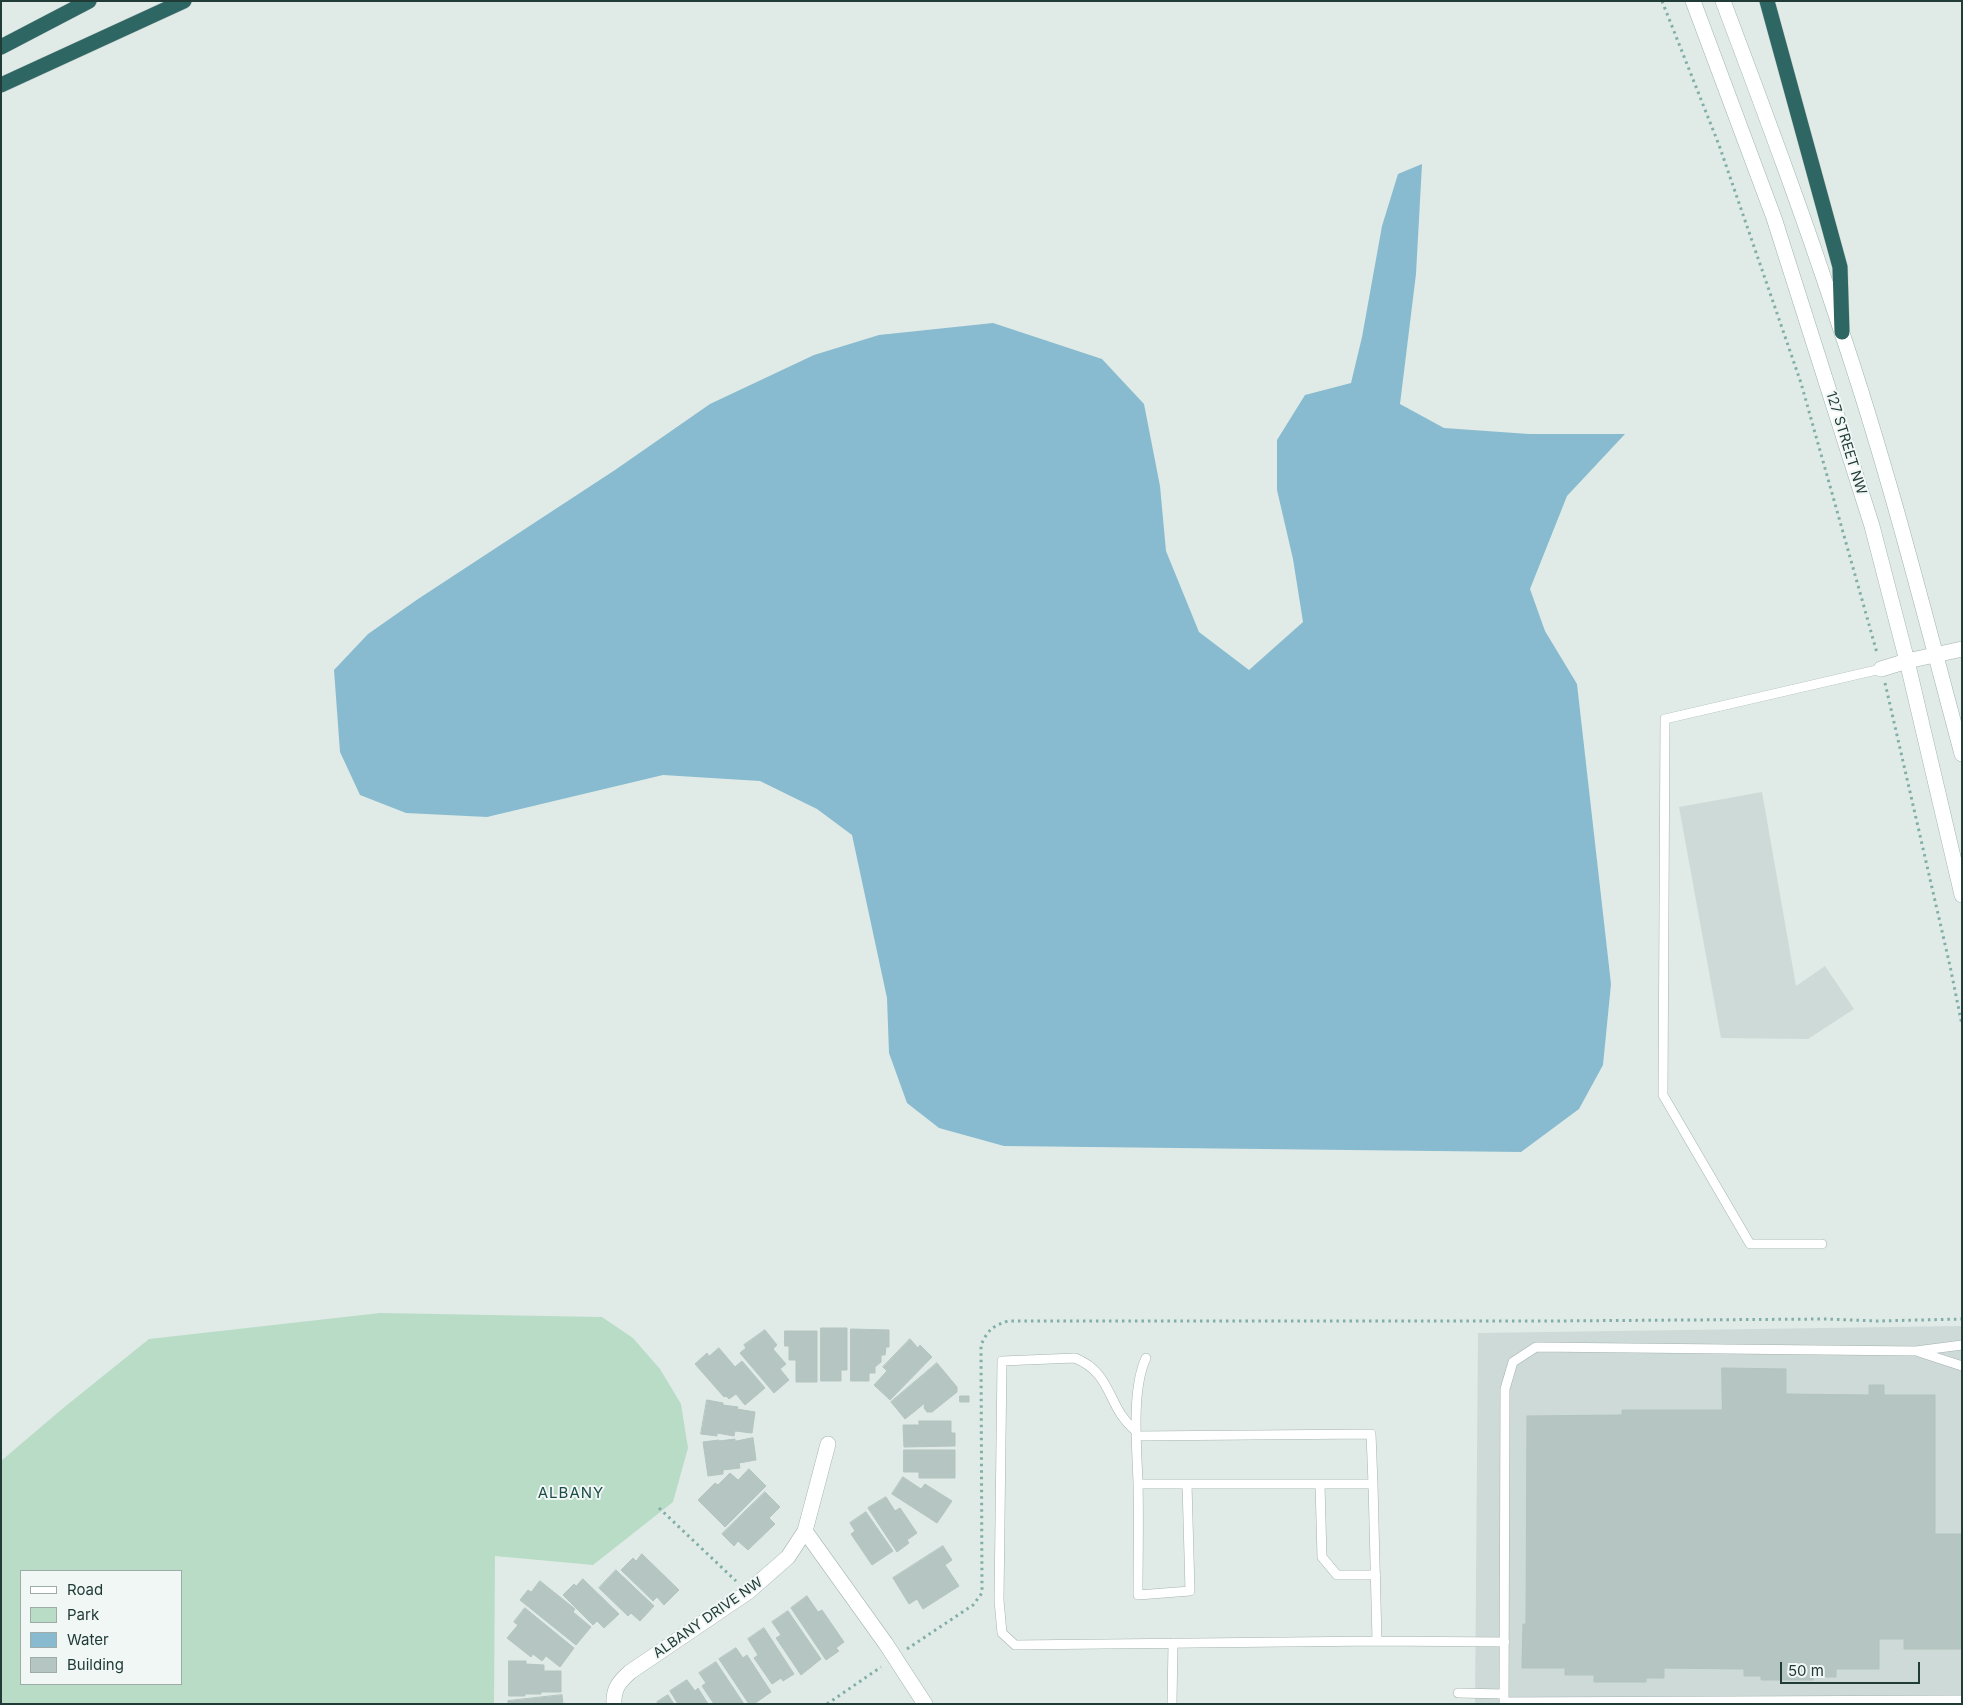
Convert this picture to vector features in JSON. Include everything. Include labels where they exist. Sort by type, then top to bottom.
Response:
[{"type":"highway","points":[[1,47],[89,1]]},
{"type":"highway","points":[[1,85],[184,1]]},
{"type":"highway","points":[[1767,1],[1840,267],[1842,332]]},
{"type":"main road","name":"127 STREET NW","points":[[1693,1],[1774,218],[1872,526],[1962,895]]},
{"type":"main road","name":"127 STREET NW","points":[[1723,1],[1800,210],[1842,332],[1898,516],[1962,754]]},
{"type":"main road","points":[[1881,669],[1906,661],[1962,649]]},
{"type":"main road","name":"ALBANY DRIVE NW","points":[[614,1704],[614,1694],[618,1682],[748,1592],[788,1558],[805,1531],[828,1444]]},
{"type":"main road","points":[[805,1531],[925,1704]]},
{"type":"lane","points":[[1822,1244],[1750,1244],[1663,1095],[1665,720],[1881,669]]},
{"type":"lane","points":[[1504,1700],[1506,1389],[1513,1362],[1536,1347],[1916,1351],[1962,1345]]},
{"type":"lane","points":[[1916,1351],[1962,1366]]},
{"type":"lane","points":[[1377,1641],[1371,1434],[1136,1433],[1118,1412],[1101,1375],[1085,1362],[1075,1358],[1002,1361],[999,1600],[1002,1633],[1015,1645],[1377,1641],[1504,1642]]},
{"type":"lane","points":[[1146,1358],[1140,1370],[1136,1433],[1138,1595],[1190,1591],[1187,1484]]},
{"type":"lane","points":[[1138,1484],[1373,1484]]},
{"type":"lane","points":[[1320,1484],[1322,1556],[1337,1575],[1376,1575]]},
{"type":"lane","points":[[1172,1704],[1173,1643]]},
{"type":"lane","points":[[1458,1693],[1504,1700],[1962,1700]]},
{"type":"path","points":[[1662,1],[1719,145],[1801,383],[1881,669],[1952,974],[1962,1025]]},
{"type":"path","points":[[827,1704],[973,1605],[982,1593],[982,1345],[986,1334],[995,1325],[1008,1321],[1825,1319],[1878,1321],[1962,1319]]},
{"type":"path","points":[[660,1508],[748,1592]]},
{"type":"shaded area","points":[[1762,792],[1796,986],[1825,966],[1854,1009],[1808,1039],[1721,1038],[1679,807]]},
{"type":"shaded area","points":[[1962,1326],[1962,1704],[1475,1704],[1478,1333]]},
{"type":"green space","points":[[380,1313],[602,1317],[633,1338],[660,1369],[681,1404],[688,1448],[673,1502],[593,1565],[495,1556],[494,1704],[1,1704],[1,1461],[149,1339]]},
{"type":"water","points":[[1422,164],[1416,274],[1400,404],[1444,428],[1529,434],[1625,434],[1567,496],[1530,589],[1545,631],[1577,684],[1611,984],[1603,1065],[1579,1109],[1521,1152],[1004,1146],[939,1128],[907,1103],[889,1053],[887,998],[852,835],[817,809],[760,781],[663,775],[487,817],[406,813],[360,795],[340,752],[334,670],[368,634],[418,599],[615,470],[710,404],[814,355],[879,335],[993,323],[1102,359],[1144,404],[1160,486],[1166,551],[1199,632],[1249,670],[1303,622],[1293,559],[1277,490],[1277,440],[1305,395],[1351,383],[1362,337],[1382,226],[1398,174]]},
{"type":"building","points":[[821,1328],[847,1328],[847,1370],[841,1370],[841,1381],[821,1381]]},
{"type":"building","points":[[851,1329],[889,1330],[889,1347],[886,1347],[885,1355],[881,1355],[881,1362],[875,1367],[875,1373],[869,1373],[869,1381],[851,1381]]},
{"type":"building","points":[[765,1330],[777,1345],[773,1349],[786,1364],[780,1369],[789,1380],[774,1393],[740,1353],[746,1348],[744,1345]]},
{"type":"building","points":[[785,1331],[817,1331],[817,1382],[796,1382],[796,1360],[789,1360],[789,1346],[785,1346]]},
{"type":"building","points":[[910,1339],[918,1348],[920,1345],[932,1357],[890,1400],[874,1385],[887,1371],[883,1367]]},
{"type":"building","points":[[719,1348],[735,1367],[742,1361],[765,1388],[745,1405],[736,1394],[729,1399],[726,1396],[724,1397],[695,1364],[707,1353],[709,1356]]},
{"type":"building","points":[[937,1363],[957,1387],[957,1392],[932,1412],[927,1412],[924,1408],[925,1403],[905,1419],[891,1402]]},
{"type":"building","points":[[1722,1368],[1786,1369],[1786,1394],[1869,1395],[1869,1385],[1884,1385],[1884,1395],[1935,1395],[1935,1534],[1962,1534],[1962,1649],[1904,1649],[1904,1639],[1879,1639],[1879,1669],[1836,1669],[1836,1677],[1813,1677],[1813,1680],[1761,1680],[1761,1676],[1744,1676],[1744,1669],[1664,1668],[1664,1678],[1646,1678],[1646,1682],[1594,1682],[1594,1675],[1565,1675],[1565,1668],[1522,1668],[1523,1624],[1526,1624],[1527,1416],[1622,1415],[1622,1410],[1722,1410]]},
{"type":"building","points":[[960,1396],[969,1396],[969,1402],[960,1402]]},
{"type":"building","points":[[707,1400],[755,1412],[752,1433],[735,1431],[734,1436],[717,1433],[717,1436],[701,1434]]},
{"type":"building","points":[[919,1421],[951,1421],[951,1433],[955,1433],[955,1446],[904,1447],[903,1425],[919,1425]]},
{"type":"building","points":[[753,1438],[756,1460],[739,1463],[740,1468],[723,1470],[723,1474],[708,1476],[703,1442],[735,1439],[735,1441]]},
{"type":"building","points":[[904,1450],[955,1450],[955,1478],[919,1478],[919,1472],[904,1472]]},
{"type":"building","points":[[749,1469],[766,1486],[725,1527],[698,1500],[715,1483],[718,1485],[730,1473],[738,1480]]},
{"type":"building","points":[[903,1477],[921,1489],[925,1484],[952,1501],[937,1523],[892,1494]]},
{"type":"building","points":[[765,1492],[780,1507],[769,1518],[775,1524],[748,1550],[738,1541],[734,1546],[722,1534]]},
{"type":"building","points":[[886,1497],[895,1511],[900,1508],[917,1533],[907,1540],[909,1543],[897,1552],[868,1508]]},
{"type":"building","points":[[866,1512],[893,1551],[872,1565],[851,1534],[855,1531],[850,1523]]},
{"type":"building","points":[[943,1546],[952,1560],[945,1565],[959,1586],[923,1609],[917,1599],[909,1604],[893,1578]]},
{"type":"building","points":[[642,1554],[679,1590],[664,1605],[657,1597],[653,1601],[621,1570],[633,1558],[636,1561]]},
{"type":"building","points":[[616,1570],[654,1606],[640,1621],[631,1613],[628,1616],[599,1588]]},
{"type":"building","points":[[583,1579],[619,1614],[604,1628],[597,1621],[593,1625],[563,1595],[574,1584],[576,1586]]},
{"type":"building","points":[[540,1581],[575,1609],[573,1612],[591,1627],[576,1645],[520,1600],[528,1590],[531,1592]]},
{"type":"building","points":[[807,1596],[818,1612],[822,1610],[844,1642],[836,1648],[839,1651],[826,1660],[791,1608]]},
{"type":"building","points":[[525,1608],[574,1648],[560,1667],[546,1656],[542,1661],[533,1654],[531,1657],[507,1638],[518,1625],[514,1622]]},
{"type":"building","points":[[788,1611],[821,1659],[801,1675],[776,1638],[781,1635],[772,1622]]},
{"type":"building","points":[[764,1628],[794,1674],[783,1681],[781,1678],[772,1684],[754,1658],[758,1655],[748,1639]]},
{"type":"building","points":[[736,1648],[743,1658],[747,1655],[771,1692],[754,1704],[749,1704],[719,1659]]},
{"type":"building","points":[[509,1661],[526,1661],[526,1664],[544,1665],[544,1671],[561,1671],[561,1692],[541,1692],[541,1694],[525,1694],[525,1696],[509,1696]]},
{"type":"building","points":[[716,1662],[744,1704],[714,1704],[702,1686],[706,1683],[699,1673]]},
{"type":"building","points":[[687,1680],[695,1691],[698,1688],[708,1704],[678,1704],[670,1691]]},
{"type":"building","points":[[562,1695],[563,1704],[508,1704],[508,1701]]},
{"type":"building","points":[[668,1695],[674,1704],[658,1704],[657,1702]]},
{"type":"district","name":"ALBANY","points":[[571,1493]]}]
